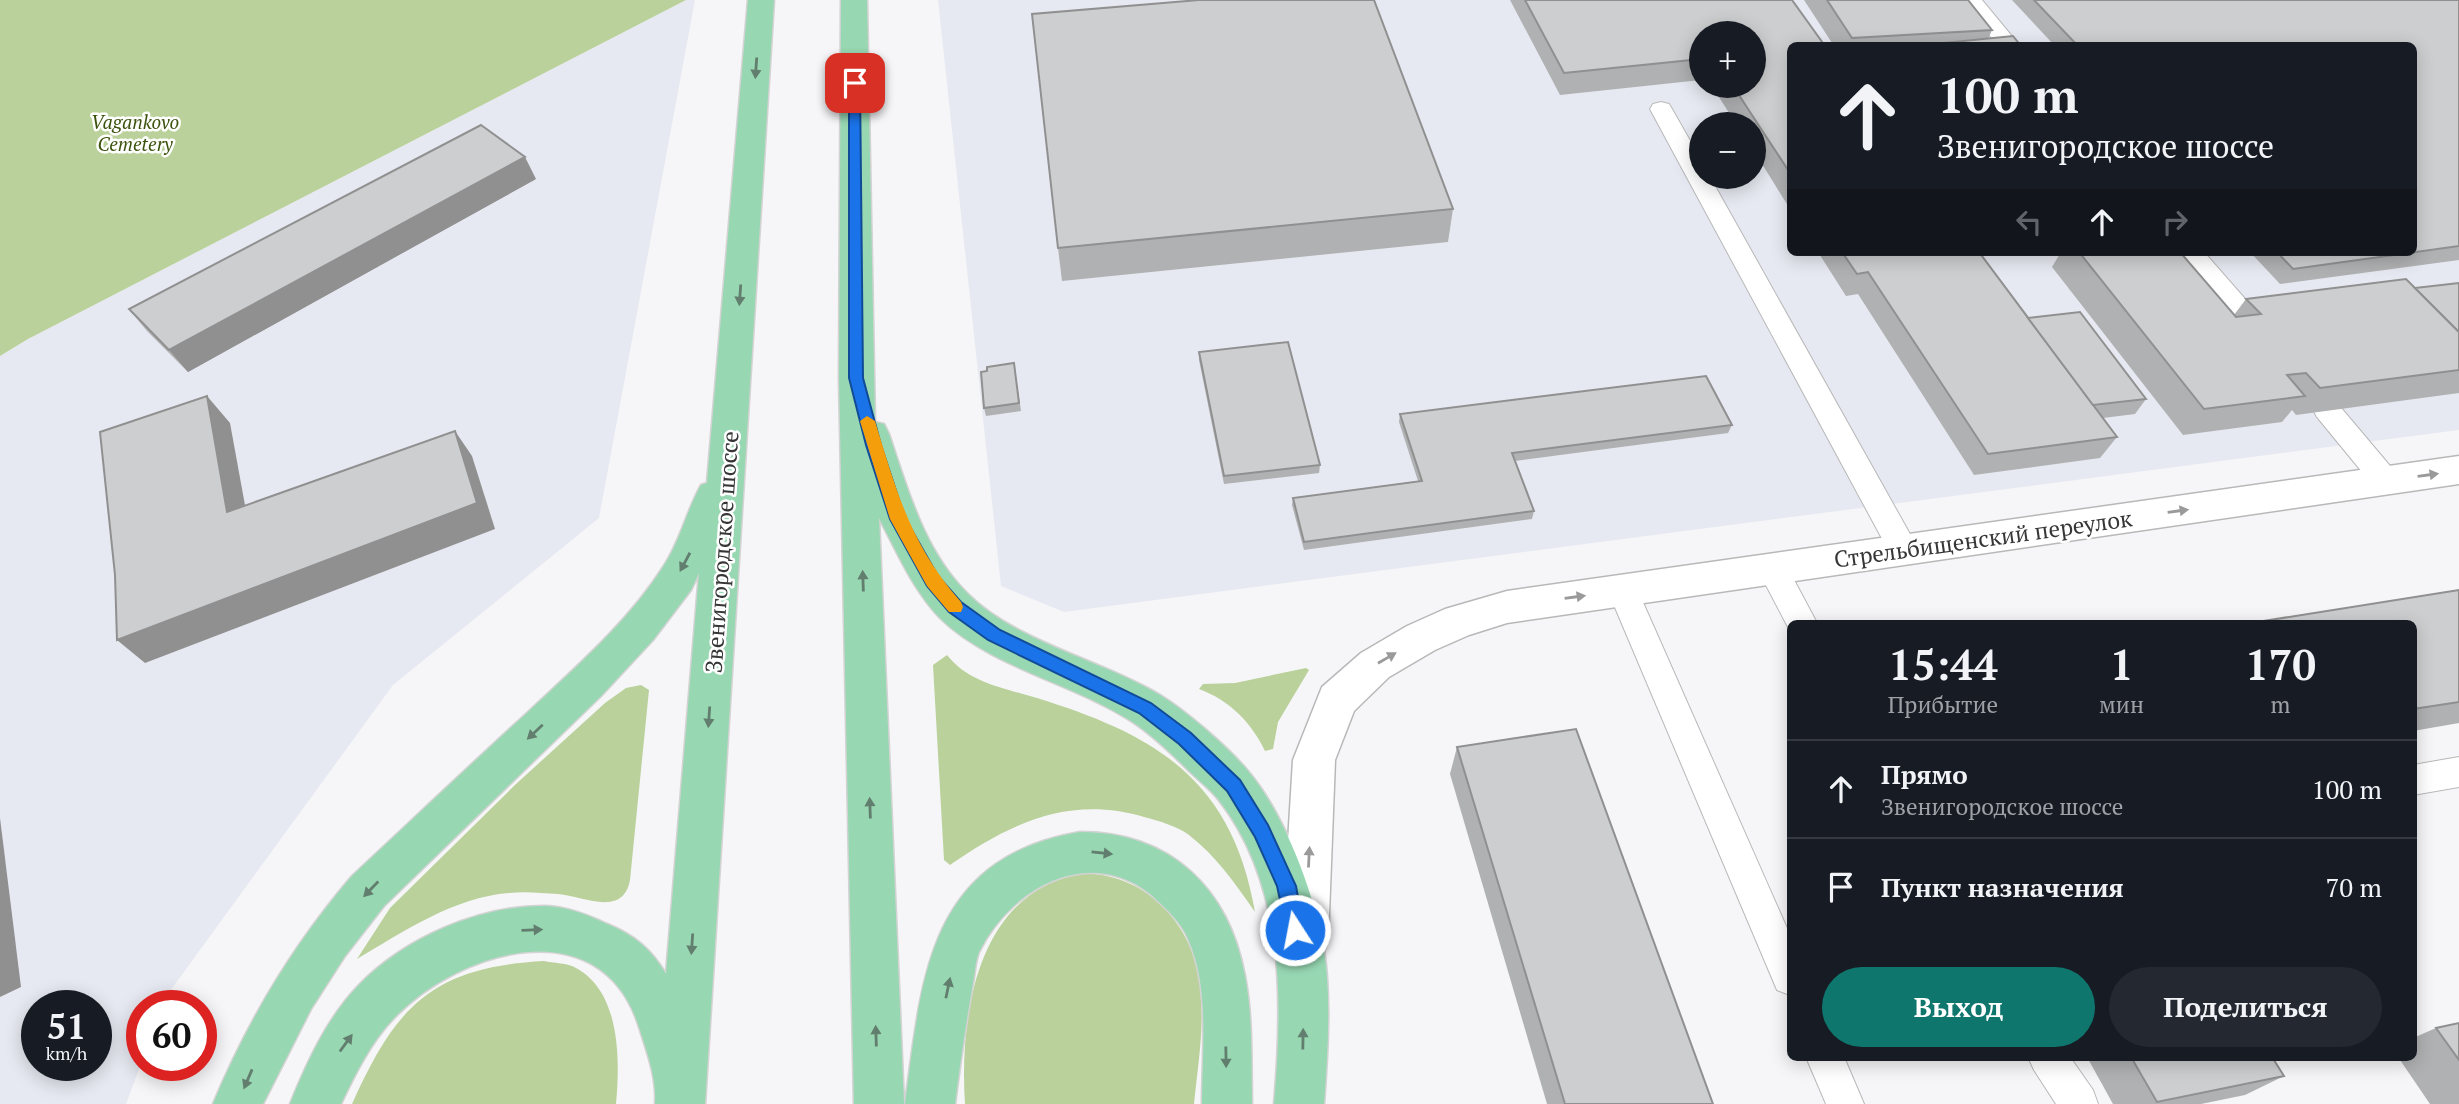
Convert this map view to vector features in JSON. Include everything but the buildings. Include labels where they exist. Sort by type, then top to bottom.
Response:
[{"type":"main road","name":"Звенигородское шоссе","points":[[679,1104],[761,0]]},
{"type":"main road","points":[[854,0],[856,378],[878,1104]]},
{"type":"main road","points":[[856,378],[873,445],[898,519],[933,581],[955,607],[994,635],[1145,708],[1185,739],[1233,785],[1261,831],[1286,886],[1303,974],[1304,1043],[1299,1104]]},
{"type":"main road","points":[[238,1104],[259,1053],[296,987],[338,925],[386,873],[586,684],[639,628],[677,579],[701,532],[731,429]]},
{"type":"main road","points":[[930,1104],[942,1015],[956,950],[983,904],[1011,878],[1039,862],[1088,851],[1114,854],[1159,870],[1191,904],[1211,933],[1219,962],[1226,1010],[1227,1104]]},
{"type":"main road","points":[[315,1104],[338,1055],[378,1000],[423,964],[464,944],[507,931],[551,929],[590,937],[627,960],[655,1001],[674,1059],[679,1104]]},
{"type":"street","name":"Стрельбищенский переулок","points":[[1303,974],[1314,760],[1337,699],[1375,665],[1421,638],[1459,621],[1507,607],[2459,470]]},
{"type":"lane","points":[[1971,0],[2007,42]]},
{"type":"lane","points":[[1661,109],[1904,551]]},
{"type":"lane","points":[[2193,256],[2251,322]]},
{"type":"lane","points":[[2327,410],[2386,481]]},
{"type":"lane","points":[[1773,570],[1800,620]]},
{"type":"lane","points":[[1623,591],[1787,970]]},
{"type":"lane","points":[[2417,779],[2459,772]]},
{"type":"lane","points":[[1827,1061],[1845,1104]]},
{"type":"lane","points":[[2050,1061],[2079,1104]]},
{"type":"shaded area","points":[[686,0],[695,0],[599,518],[393,685],[171,990],[126,990],[126,1081],[135,1081],[126,1104],[0,1104],[0,356],[28,339]]},
{"type":"shaded area","points":[[938,0],[2459,0],[2459,430],[1064,612],[1001,586]]},
{"type":"green space","name":"Vagankovo Cemetery","points":[[0,0],[686,0],[28,339],[0,356]]},
{"type":"green space","points":[[947,655],[976,678],[1080,712],[1118,728],[1152,747],[1182,769],[1207,796],[1228,828],[1244,866],[1255,912],[1216,861],[1189,835],[1162,822],[1117,811],[1066,811],[1042,817],[995,837],[950,865],[944,860],[933,665]]},
{"type":"green space","points":[[1306,668],[1309,670],[1278,722],[1273,749],[1265,751],[1238,713],[1220,699],[1199,689],[1203,684],[1235,683]]},
{"type":"green space","points":[[641,685],[649,690],[630,880],[626,892],[611,902],[527,892],[489,896],[430,917],[357,959],[390,908],[516,784],[605,703],[626,688]]},
{"type":"green space","points":[[1087,873],[1119,879],[1146,893],[1163,907],[1180,928],[1192,951],[1198,975],[1202,1026],[1194,1104],[965,1104],[966,1031],[972,995],[983,960],[999,928],[1021,902],[1050,883]]},
{"type":"green space","points":[[544,961],[576,968],[591,979],[602,993],[609,1010],[617,1048],[616,1104],[352,1104],[385,1041],[422,998],[446,983],[473,972]]},
{"type":"slow traffic","points":[[867,421],[898,519],[933,581],[955,607]]},
{"type":"route","points":[[855,83],[856,378],[873,445],[898,519],[933,581],[955,607],[994,635],[1145,708],[1185,739],[1233,785],[1261,831],[1286,886],[1295,930]]}]
